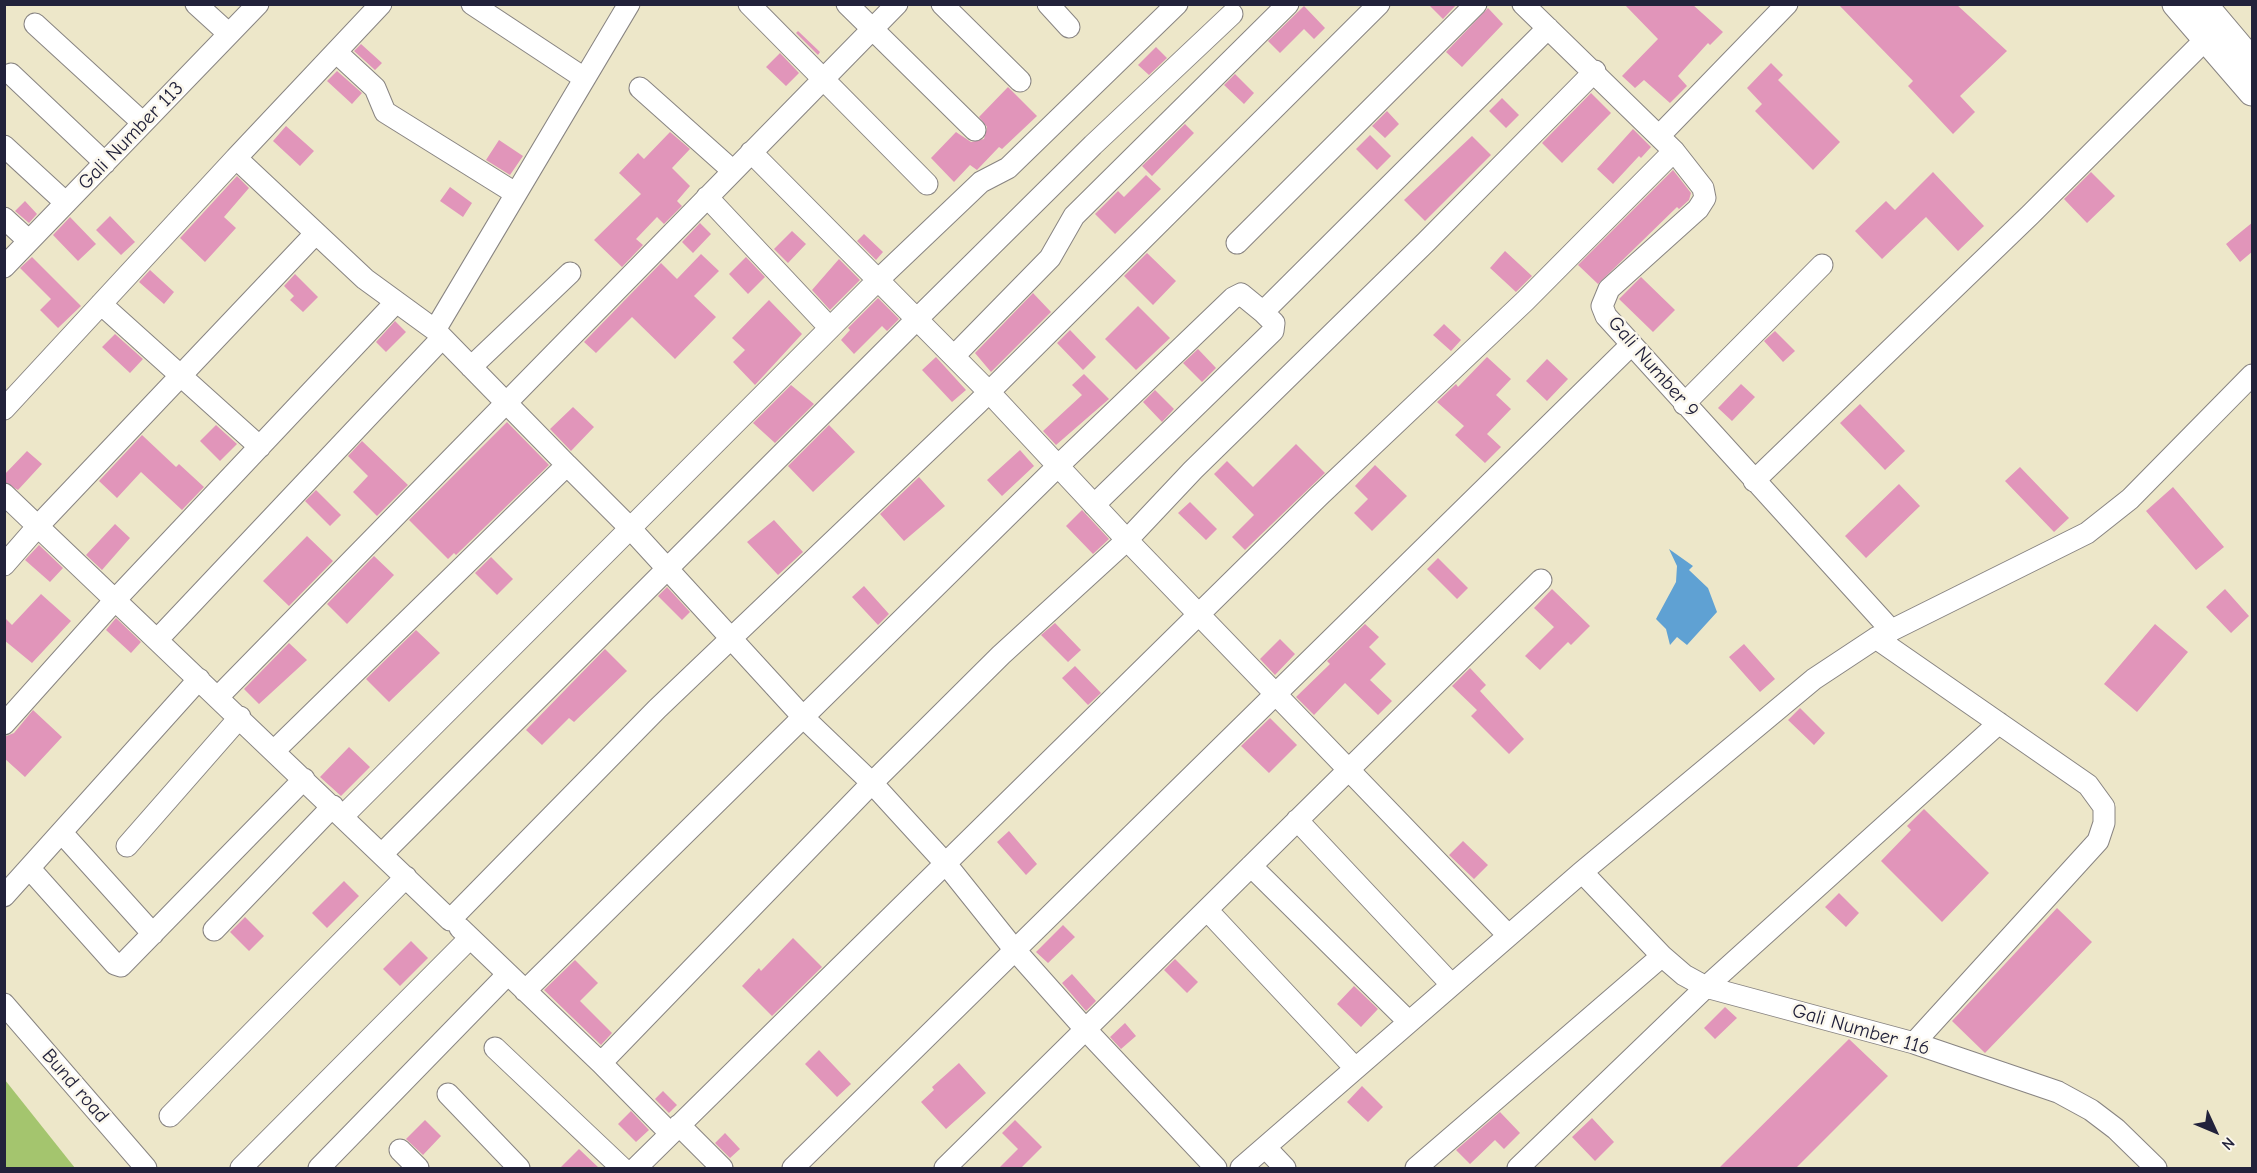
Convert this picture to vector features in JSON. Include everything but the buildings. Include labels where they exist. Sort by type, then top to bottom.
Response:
[{"type":"main road","points":[[2176,4],[2253,92]]},
{"type":"main road","points":[[2203,4],[2253,62]]},
{"type":"street","points":[[196,4],[229,34]]},
{"type":"street","name":"Gali Number 113","points":[[4,267],[258,4]]},
{"type":"street","points":[[4,409],[381,4]]},
{"type":"street","points":[[472,4],[584,78]]},
{"type":"street","points":[[157,640],[439,334],[515,193],[629,4]]},
{"type":"street","points":[[749,4],[927,184]]},
{"type":"street","points":[[847,4],[975,130]]},
{"type":"street","points":[[218,697],[507,405],[897,4]]},
{"type":"street","points":[[942,4],[1020,81]]},
{"type":"street","points":[[1048,4],[1069,27]]},
{"type":"street","points":[[214,930],[630,528],[878,280],[981,182],[1008,168],[1177,4]]},
{"type":"street","points":[[954,356],[1050,258],[1074,216],[1288,4]]},
{"type":"street","points":[[450,920],[657,709],[989,392],[1379,4]]},
{"type":"street","points":[[1237,243],[1476,4]]},
{"type":"street","name":"Gali Number 9","points":[[1523,4],[1666,143],[1697,178],[1705,198],[1698,209],[1605,296],[1602,306],[1606,316],[1754,480],[1883,634],[1999,723],[2097,794],[2104,807],[2104,823],[2098,841],[1914,1043]]},
{"type":"street","points":[[636,1168],[1200,615],[1318,496],[1525,301],[1787,4]]},
{"type":"street","points":[[382,854],[1093,145],[1232,14]]},
{"type":"street","points":[[34,24],[143,123]]},
{"type":"street","points":[[1263,312],[1548,28]]},
{"type":"street","points":[[1754,480],[2030,215],[2207,38]]},
{"type":"street","points":[[336,52],[375,88],[385,112],[515,193]]},
{"type":"street","points":[[601,1062],[872,783],[1001,655],[1127,540],[1193,470],[1426,242],[1594,71]]},
{"type":"street","points":[[11,74],[105,163]]},
{"type":"street","points":[[640,88],[733,171]]},
{"type":"street","points":[[4,146],[66,203]]},
{"type":"street","points":[[751,152],[989,392],[1127,540],[1508,935]]},
{"type":"street","points":[[236,158],[365,279],[439,334],[630,528],[803,717],[872,783],[946,864],[1014,950],[1216,1168]]},
{"type":"street","points":[[707,198],[830,328]]},
{"type":"street","points":[[4,218],[29,242]]},
{"type":"street","points":[[4,565],[38,526],[316,233]]},
{"type":"street","points":[[1684,404],[1822,265]]},
{"type":"street","points":[[471,367],[570,273]]},
{"type":"street","points":[[525,991],[1058,466],[1233,298],[1241,294],[1274,322],[1273,331],[1094,505]]},
{"type":"street","points":[[4,724],[115,600],[396,302]]},
{"type":"street","points":[[101,304],[260,447]]},
{"type":"street","points":[[793,1168],[1631,345]]},
{"type":"street","points":[[1241,1168],[1508,935],[1815,679],[1883,634],[2087,533],[2130,499],[2253,375]]},
{"type":"street","points":[[275,750],[567,465]]},
{"type":"street","points":[[4,494],[275,750],[525,991],[674,1129],[722,1168]]},
{"type":"street","points":[[945,1168],[1540,580]]},
{"type":"street","points":[[4,896],[199,679]]},
{"type":"street","points":[[127,846],[240,717]]},
{"type":"street","points":[[1518,1168],[1706,987],[1999,723]]},
{"type":"street","points":[[30,868],[117,966],[124,964],[304,778]]},
{"type":"street","points":[[1297,820],[1451,984]]},
{"type":"street","points":[[62,833],[153,934]]},
{"type":"street","points":[[1251,866],[1408,1021]]},
{"type":"street","name":"Gali Number 116","points":[[1582,872],[1662,957],[1684,975],[1706,987],[1914,1043],[2058,1092],[2091,1110],[2116,1129],[2156,1168]]},
{"type":"street","points":[[170,1116],[406,877]]},
{"type":"street","points":[[1207,909],[1355,1068]]},
{"type":"street","points":[[241,1168],[470,938]]},
{"type":"street","points":[[1416,1168],[1662,957]]},
{"type":"street","points":[[319,1168],[508,974]]},
{"type":"street","name":"Bund road","points":[[4,1004],[146,1168]]},
{"type":"street","points":[[495,1048],[622,1168]]},
{"type":"street","points":[[448,1094],[519,1168]]},
{"type":"street","points":[[1265,1147],[1285,1168]]},
{"type":"street","points":[[400,1150],[418,1168]]},
{"type":"green space","points":[[5,1080],[75,1168],[5,1168]]},
{"type":"water","points":[[1669,549],[1693,566],[1689,570],[1708,588],[1717,612],[1687,645],[1677,637],[1670,645],[1666,629],[1656,619],[1676,582],[1677,566]]}]
